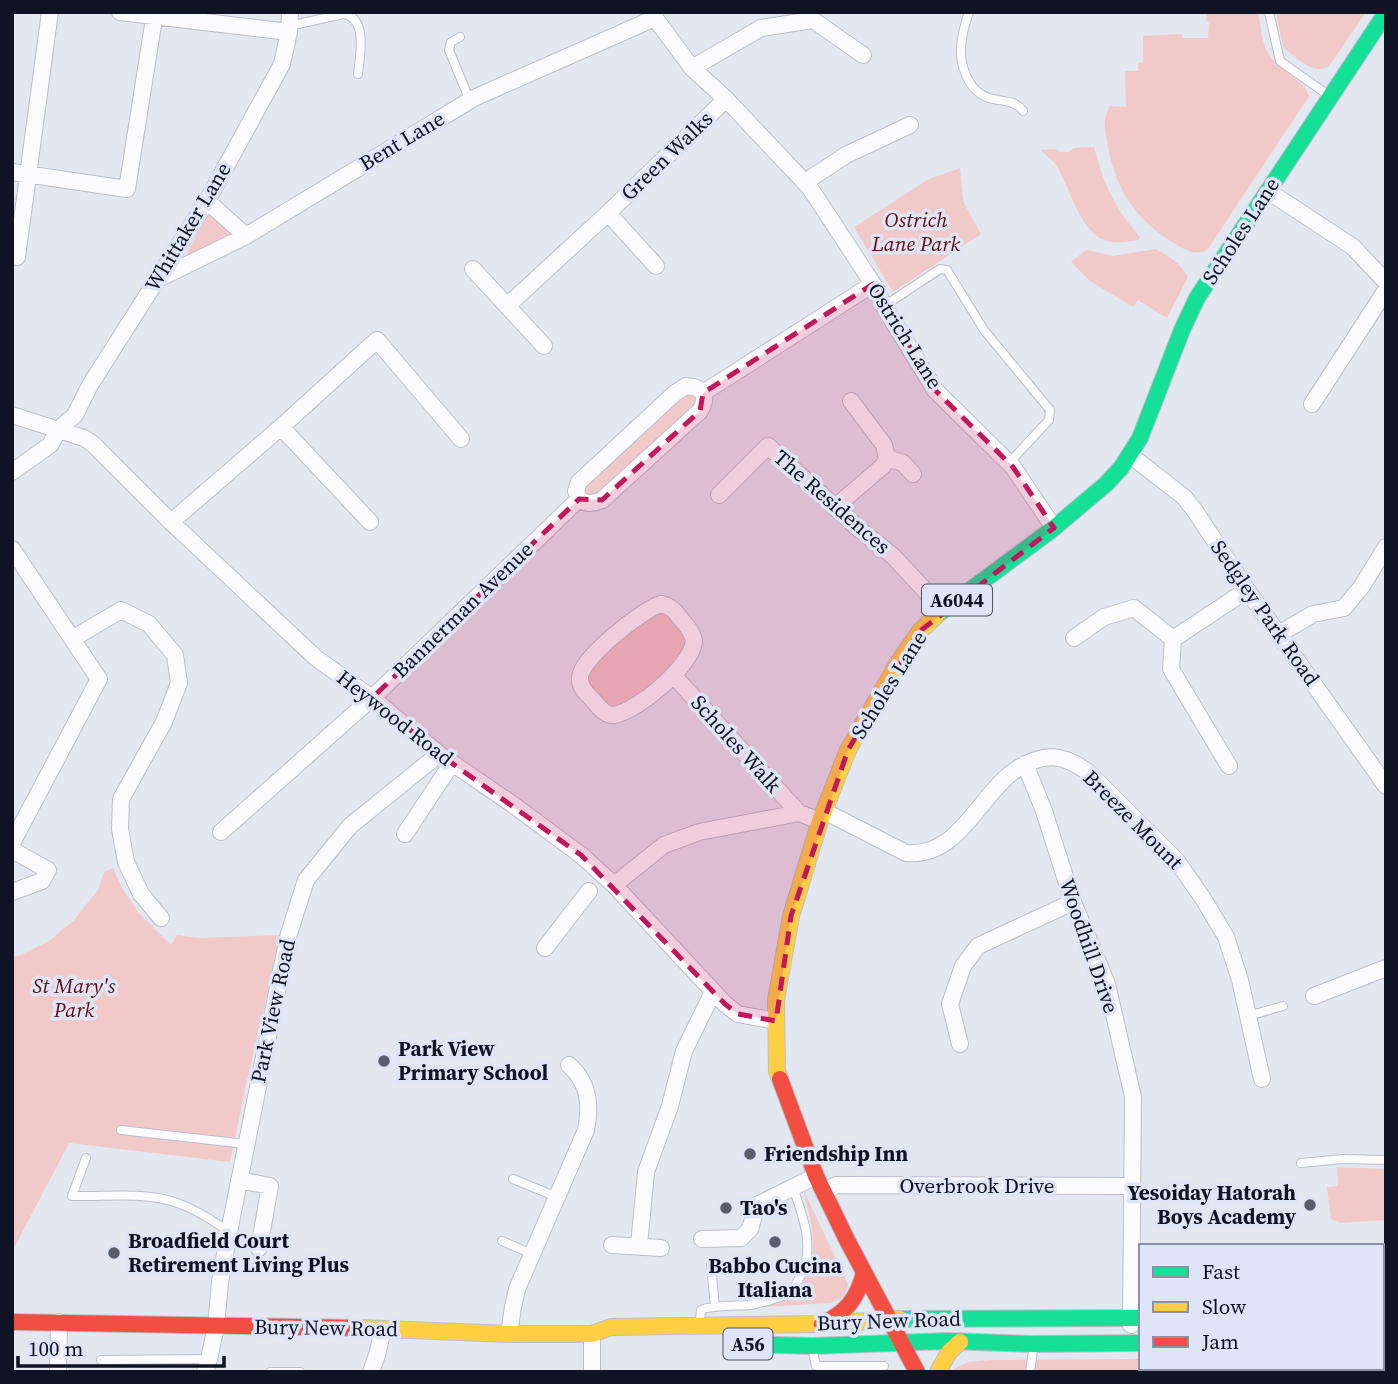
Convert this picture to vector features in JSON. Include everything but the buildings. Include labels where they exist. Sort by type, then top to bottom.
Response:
[{"type":"main road","name":"Scholes Lane","points":[[890,1319],[816,1176],[778,1071],[776,1000],[813,815],[898,663],[920,631],[943,610],[1054,528],[1106,484],[1130,455],[1140,438],[1197,298],[1331,96],[1380,33],[1386,13]]},
{"type":"main road","points":[[822,1324],[838,1317],[853,1302],[859,1293],[864,1272]]},
{"type":"main road","name":"Bury New Road","points":[[12,1322],[383,1329],[599,1337],[611,1327],[822,1324],[890,1319],[1136,1318]]},
{"type":"main road","name":"A6044","points":[[890,1319],[917,1372]]},
{"type":"main road","name":"Bury New Road","points":[[732,1344],[812,1346],[960,1342],[1136,1343]]},
{"type":"main road","points":[[938,1372],[948,1352],[960,1342]]},
{"type":"street","points":[[17,257],[20,173],[50,12]]},
{"type":"street","points":[[120,12],[289,24]]},
{"type":"street","points":[[20,173],[127,189],[155,15]]},
{"type":"street","name":"Ostrich Lane","points":[[654,15],[692,68],[726,99],[804,183],[873,284],[935,390],[1009,463],[1054,528]]},
{"type":"street","name":"Bent Lane","points":[[156,280],[246,236],[470,100],[654,15]]},
{"type":"street","points":[[692,68],[761,28],[813,20],[863,55]]},
{"type":"street","name":"Whittaker Lane","points":[[12,472],[50,445],[59,429],[75,415],[90,384],[207,201],[282,64],[289,24]]},
{"type":"street","name":"Green Walks","points":[[507,306],[726,99]]},
{"type":"street","points":[[804,183],[846,155],[910,125]]},
{"type":"street","points":[[1268,191],[1353,247],[1386,282]]},
{"type":"street","points":[[207,201],[246,236]]},
{"type":"street","name":"Green Walks","points":[[608,213],[656,266]]},
{"type":"street","points":[[473,269],[544,346]]},
{"type":"street","name":"Bannerman Avenue","points":[[221,832],[372,698],[579,499],[576,491],[579,482],[675,393],[686,386],[693,386],[703,393],[873,284]]},
{"type":"street","points":[[1312,404],[1386,290]]},
{"type":"street","points":[[171,522],[376,340],[461,439]]},
{"type":"street","points":[[579,499],[585,503],[602,499],[700,411],[705,398],[703,393]]},
{"type":"street","points":[[835,507],[883,466],[887,458],[884,445],[852,401]]},
{"type":"street","name":"Heywood Road","points":[[12,415],[59,429],[93,444],[316,659],[372,698],[445,759],[581,855],[601,884],[738,1014],[776,1021]]},
{"type":"street","points":[[281,427],[370,522]]},
{"type":"street","name":"The Residences","points":[[719,495],[768,446],[859,529],[893,556],[943,610]]},
{"type":"street","name":"Sedgley Park Road","points":[[1130,455],[1184,497],[1386,786]]},
{"type":"street","points":[[887,458],[903,463],[913,474]]},
{"type":"street","points":[[1279,634],[1313,614],[1344,608],[1362,586],[1386,547]]},
{"type":"street","points":[[12,549],[99,679],[12,843]]},
{"type":"street","points":[[1172,639],[1247,590]]},
{"type":"street","name":"Scholes Walk","points":[[661,604],[671,607],[694,640],[688,658],[674,676],[630,708],[609,715],[582,687],[580,676],[595,653],[629,623],[655,605],[661,604]]},
{"type":"street","points":[[1074,638],[1104,617],[1134,608],[1172,639]]},
{"type":"street","points":[[72,639],[121,610],[149,624],[175,655],[179,683],[164,722],[121,799],[120,830],[126,862],[141,894],[162,918]]},
{"type":"street","points":[[1172,639],[1171,669],[1229,766]]},
{"type":"street","name":"Scholes Walk","points":[[674,676],[813,815]]},
{"type":"street","name":"Breeze Mount","points":[[813,815],[906,853],[915,853],[950,840],[1013,770],[1043,758],[1072,762],[1088,772],[1177,861],[1204,900],[1226,937],[1240,980],[1262,1079]]},
{"type":"street","points":[[405,834],[445,759]]},
{"type":"street","name":"Park View Road","points":[[207,1366],[216,1326],[229,1232],[288,937],[306,880],[350,826],[445,759]]},
{"type":"street","name":"Woodhill Drive","points":[[1025,764],[1044,811],[1073,902],[1107,984],[1133,1097],[1136,1343]]},
{"type":"street","points":[[545,948],[601,884],[664,845],[699,832],[813,815]]},
{"type":"street","points":[[12,850],[48,870],[42,881],[12,892]]},
{"type":"street","points":[[960,1044],[950,1004],[963,967],[978,946],[1073,902]]},
{"type":"street","points":[[1314,996],[1386,968]]},
{"type":"street","points":[[639,1245],[646,1172],[670,1106],[684,1051],[713,992]]},
{"type":"street","points":[[509,1334],[517,1289],[557,1197],[589,1140],[587,1095],[578,1073],[569,1065]]},
{"type":"street","points":[[583,1084],[594,1070]]},
{"type":"street","points":[[702,1239],[741,1238],[750,1229],[757,1205],[816,1176]]},
{"type":"street","points":[[239,1180],[270,1186],[259,1248]]},
{"type":"street","name":"Overbrook Drive","points":[[824,1192],[836,1185],[1132,1186]]},
{"type":"street","points":[[612,1245],[661,1248]]},
{"type":"street","points":[[58,1372],[59,1322]]},
{"type":"street","points":[[371,1372],[383,1329]]},
{"type":"street","points":[[592,1372],[599,1337]]},
{"type":"lane","points":[[969,12],[961,51],[971,86],[986,97],[1013,102],[1023,111]]},
{"type":"lane","points":[[1269,12],[1280,61],[1331,96]]},
{"type":"lane","points":[[289,24],[343,14],[352,16],[360,32],[358,74]]},
{"type":"lane","points":[[460,37],[451,42],[449,50],[470,100]]},
{"type":"lane","points":[[884,306],[940,269],[947,270],[984,330],[1050,410],[1049,420],[1009,463]]},
{"type":"lane","points":[[1248,1016],[1283,1006]]},
{"type":"lane","points":[[121,1130],[246,1144]]},
{"type":"lane","points":[[86,1158],[72,1196],[135,1196],[173,1201],[202,1214],[229,1232]]},
{"type":"lane","points":[[1301,1163],[1343,1159],[1386,1160]]},
{"type":"lane","points":[[513,1179],[557,1197]]},
{"type":"lane","points":[[700,1326],[701,1310],[708,1306],[753,1304],[776,1298],[791,1291],[803,1274],[808,1257],[808,1242],[803,1215],[793,1188]]},
{"type":"lane","points":[[502,1241],[532,1254]]},
{"type":"lane","points":[[711,1264],[715,1307]]},
{"type":"lane","points":[[1030,1372],[1033,1344]]},
{"type":"lane","name":"Bury New Road","points":[[812,1346],[816,1366],[884,1367]]},
{"type":"lane","points":[[101,1360],[207,1366]]},
{"type":"lane","points":[[270,1371],[300,1372]]},
{"type":"highlighted area","points":[[873,284],[935,390],[1013,467],[1054,528],[920,631],[848,750],[791,916],[776,1021],[738,1014],[725,1004],[581,855],[439,754],[372,698],[579,499],[602,500],[700,411],[703,393]]},
{"type":"green space","points":[[1206,12],[1258,12],[1263,40],[1270,56],[1301,84],[1309,96],[1208,249],[1191,252],[1160,234],[1128,201],[1115,174],[1105,124],[1110,106],[1126,107],[1125,71],[1138,71],[1138,63],[1143,62],[1143,36],[1182,34],[1182,38],[1208,38],[1209,23],[1206,20]]},
{"type":"green space","points":[[1276,12],[1366,12],[1329,66],[1318,69],[1301,62],[1283,46]]},
{"type":"green space","points":[[1094,147],[1111,195],[1140,237],[1138,240],[1111,242],[1091,231],[1056,165],[1040,150],[1056,149],[1068,152],[1074,148]]},
{"type":"green space","name":"Ostrich Lane Park","points":[[960,168],[963,201],[981,234],[893,292],[854,227],[929,179]]},
{"type":"green space","points":[[210,211],[234,239],[186,261],[185,257]]},
{"type":"green space","points":[[1156,249],[1177,263],[1187,275],[1167,318],[1138,300],[1133,307],[1090,281],[1071,262],[1086,250],[1113,256]]},
{"type":"green space","points":[[683,393],[697,394],[697,405],[594,497],[583,495],[584,484]]},
{"type":"green space","points":[[664,609],[689,638],[683,659],[639,698],[611,710],[592,688],[588,679],[590,672],[617,643],[657,610]]},
{"type":"green space","name":"St Mary's Park","points":[[113,868],[138,912],[171,945],[177,935],[200,938],[281,935],[230,1162],[69,1143],[12,1252],[12,957],[49,941],[74,920],[98,890],[104,872]]},
{"type":"green space","points":[[1337,1167],[1386,1169],[1386,1220],[1341,1223],[1331,1219],[1327,1187],[1338,1186]]},
{"type":"green space","points":[[803,1189],[848,1284],[845,1294],[831,1303],[745,1308],[787,1299],[806,1275],[813,1251],[813,1240]]},
{"type":"green space","points":[[1139,1359],[1139,1370],[1331,1372],[953,1372],[955,1368],[969,1362]]},
{"type":"traffic: fast","points":[[938,614],[1054,528],[1121,468],[1140,438],[1197,298],[1386,13]]},
{"type":"traffic: fast","points":[[900,1319],[1139,1318]]},
{"type":"traffic: fast","points":[[749,1344],[812,1346],[948,1341],[1033,1344],[1139,1343]]},
{"type":"traffic: slow","points":[[780,1079],[777,1071],[776,1000],[791,916],[820,821],[848,750],[898,663],[920,631],[938,614]]},
{"type":"traffic: slow","points":[[360,1328],[509,1334],[592,1334],[611,1327],[822,1324],[900,1319]]},
{"type":"traffic: slow","points":[[938,1372],[949,1352],[960,1342]]},
{"type":"traffic: jam","points":[[780,1079],[816,1176],[917,1372]]},
{"type":"traffic: jam","points":[[822,1324],[850,1304],[864,1272]]},
{"type":"traffic: jam","points":[[12,1322],[360,1328]]},
{"type":"place","name":"Park View Primary School","points":[[384,1061]]},
{"type":"place","name":"Friendship Inn","points":[[750,1154]]},
{"type":"place","name":"Yesoiday Hatorah Boys Academy","points":[[1310,1205]]},
{"type":"place","name":"Tao's","points":[[726,1208]]},
{"type":"place","name":"Babbo Cucina Italiana","points":[[775,1242]]},
{"type":"place","name":"Broadfield Court Retirement Living Plus","points":[[114,1253]]}]
